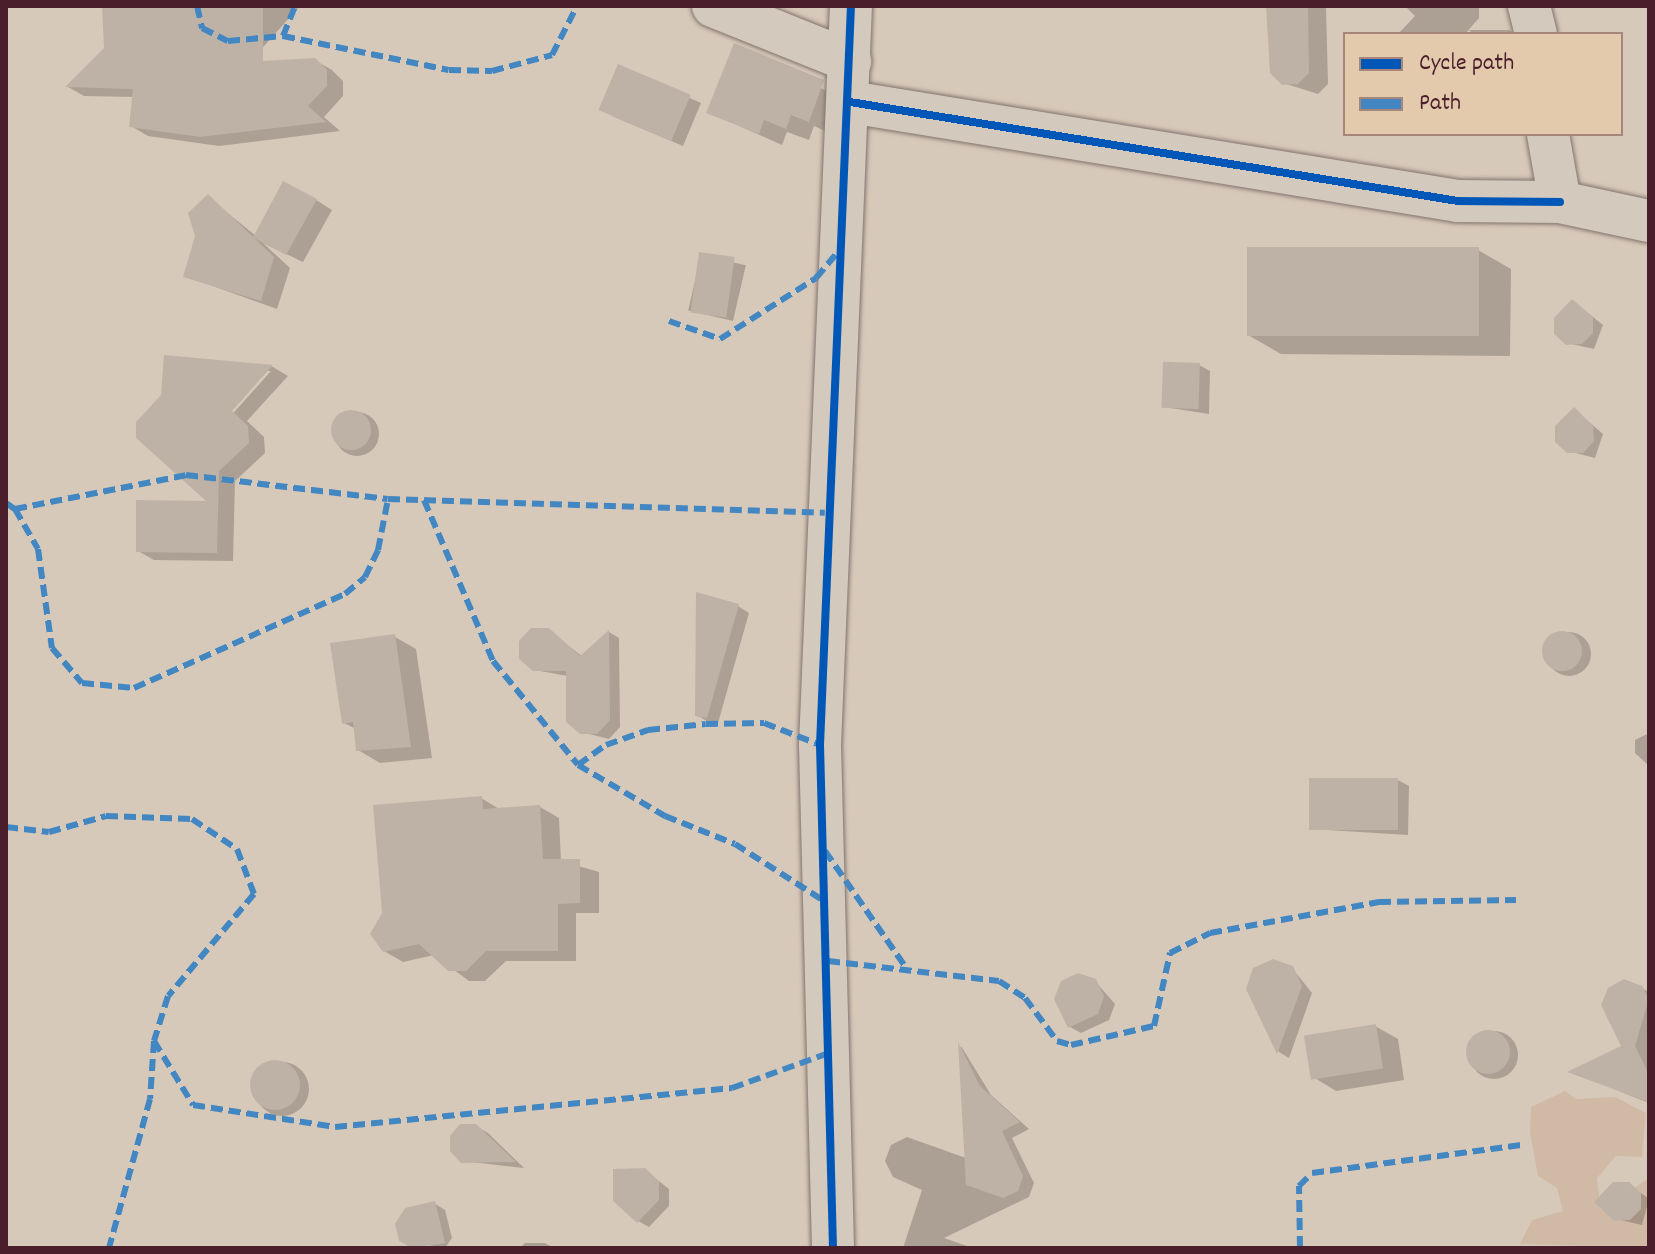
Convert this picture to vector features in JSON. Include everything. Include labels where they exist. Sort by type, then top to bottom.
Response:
[{"type":"street","points":[[713,6],[850,61]]},
{"type":"street","points":[[833,1248],[820,729],[836,254],[850,102],[851,6]]},
{"type":"street","points":[[1529,6],[1536,32]]},
{"type":"street","points":[[850,102],[1458,201],[1560,202],[1649,221]]},
{"type":"street","points":[[1548,136],[1560,202]]},
{"type":"shaded area","points":[[1565,1091],[1576,1099],[1615,1097],[1646,1113],[1642,1157],[1616,1156],[1597,1178],[1601,1210],[1649,1178],[1649,1248],[1520,1244],[1532,1220],[1563,1211],[1557,1188],[1538,1176],[1530,1132],[1531,1107]]},
{"type":"building","points":[[102,6],[263,6],[263,61],[315,58],[327,70],[327,86],[308,106],[326,122],[200,137],[129,127],[133,89],[65,87],[104,48]]},
{"type":"building","points":[[1266,6],[1308,6],[1309,73],[1298,84],[1282,85],[1270,73]]},
{"type":"building","points":[[734,43],[824,80],[809,122],[791,115],[786,129],[764,120],[759,134],[706,113]]},
{"type":"building","points":[[618,64],[691,95],[671,141],[598,110]]},
{"type":"building","points":[[283,181],[317,199],[286,255],[254,238],[274,257],[261,301],[183,277],[195,236],[188,213],[208,194],[253,237]]},
{"type":"building","points":[[1247,247],[1479,247],[1479,336],[1247,336]]},
{"type":"building","points":[[699,252],[735,257],[726,317],[691,312]]},
{"type":"building","points":[[1572,299],[1593,317],[1593,333],[1582,344],[1566,345],[1554,334],[1554,318]]},
{"type":"building","points":[[164,355],[273,365],[232,411],[248,426],[249,443],[219,471],[217,553],[136,552],[136,500],[206,501],[136,438],[136,422],[161,395]]},
{"type":"building","points":[[1163,362],[1200,363],[1198,409],[1161,408]]},
{"type":"building","points":[[1574,407],[1593,426],[1594,441],[1583,453],[1567,453],[1555,442],[1555,426]]},
{"type":"building","points":[[351,410],[365,416],[371,430],[365,444],[351,450],[337,444],[331,430],[337,416]]},
{"type":"building","points":[[696,592],[739,604],[707,718],[695,716]]},
{"type":"building","points":[[531,628],[549,628],[580,656],[609,630],[610,720],[597,734],[580,734],[566,722],[566,671],[533,671],[519,659],[519,641]]},
{"type":"building","points":[[1562,631],[1576,637],[1582,651],[1576,665],[1562,671],[1548,665],[1542,651],[1548,637]]},
{"type":"building","points":[[395,634],[411,747],[356,751],[353,722],[342,724],[330,643]]},
{"type":"building","points":[[1309,778],[1398,778],[1398,830],[1309,830]]},
{"type":"building","points":[[482,796],[483,809],[540,805],[543,859],[580,859],[580,903],[558,904],[558,951],[486,951],[466,971],[448,971],[419,944],[383,952],[370,934],[382,913],[373,805]]},
{"type":"building","points":[[1273,959],[1293,966],[1302,986],[1277,1054],[1246,989],[1253,968]]},
{"type":"building","points":[[1078,973],[1096,979],[1104,996],[1098,1014],[1068,1028],[1054,999],[1061,981]]},
{"type":"building","points":[[1624,979],[1642,986],[1649,999],[1635,1046],[1649,1074],[1649,1102],[1567,1072],[1621,1046],[1601,1005],[1608,988]]},
{"type":"building","points":[[1376,1024],[1383,1068],[1311,1080],[1304,1035]]},
{"type":"building","points":[[1488,1030],[1503,1037],[1510,1052],[1503,1067],[1488,1074],[1473,1067],[1466,1052],[1473,1037]]},
{"type":"building","points":[[958,1042],[980,1086],[1020,1122],[1002,1131],[1023,1176],[1018,1191],[1003,1198],[966,1185]]},
{"type":"building","points":[[275,1060],[293,1067],[300,1085],[293,1103],[275,1110],[257,1103],[250,1085],[257,1067]]},
{"type":"building","points":[[460,1124],[476,1124],[516,1162],[461,1163],[450,1151],[450,1136]]},
{"type":"building","points":[[645,1168],[659,1181],[659,1200],[637,1223],[613,1201],[613,1169]]},
{"type":"building","points":[[1613,1182],[1629,1182],[1641,1193],[1641,1209],[1630,1220],[1614,1221],[1594,1202]]},
{"type":"building","points":[[435,1201],[445,1243],[412,1248],[399,1241],[395,1224],[405,1208]]},
{"type":"marked path","points":[[197,6],[202,28],[228,41],[283,36],[449,70],[492,71],[552,55],[577,6]]},
{"type":"marked path","points":[[283,36],[295,6]]},
{"type":"marked path","points":[[669,321],[720,339],[816,278],[836,254]]},
{"type":"marked path","points":[[6,503],[15,509],[186,475],[388,499],[825,513]]},
{"type":"marked path","points":[[15,509],[38,549],[52,648],[82,683],[134,688],[345,594],[365,577],[378,550],[388,499]]},
{"type":"marked path","points":[[424,500],[493,661],[578,765],[665,816],[735,844],[824,901]]},
{"type":"marked path","points":[[578,765],[606,745],[648,730],[706,724],[764,723],[820,745]]},
{"type":"marked path","points":[[6,827],[49,832],[106,816],[192,819],[237,849],[254,894],[168,996],[154,1041],[150,1099],[109,1248]]},
{"type":"marked path","points":[[825,851],[905,966]]},
{"type":"marked path","points":[[828,961],[999,981],[1025,998],[1057,1041],[1071,1045],[1154,1026],[1170,953],[1210,933],[1379,902],[1516,900]]},
{"type":"marked path","points":[[154,1041],[193,1105],[335,1127],[732,1088],[826,1054]]},
{"type":"marked path","points":[[1300,1248],[1299,1186],[1312,1173],[1521,1145]]},
{"type":"cycle path","points":[[833,1248],[820,745],[851,6]]},
{"type":"cycle path","points":[[850,102],[1458,201],[1560,202]]}]
